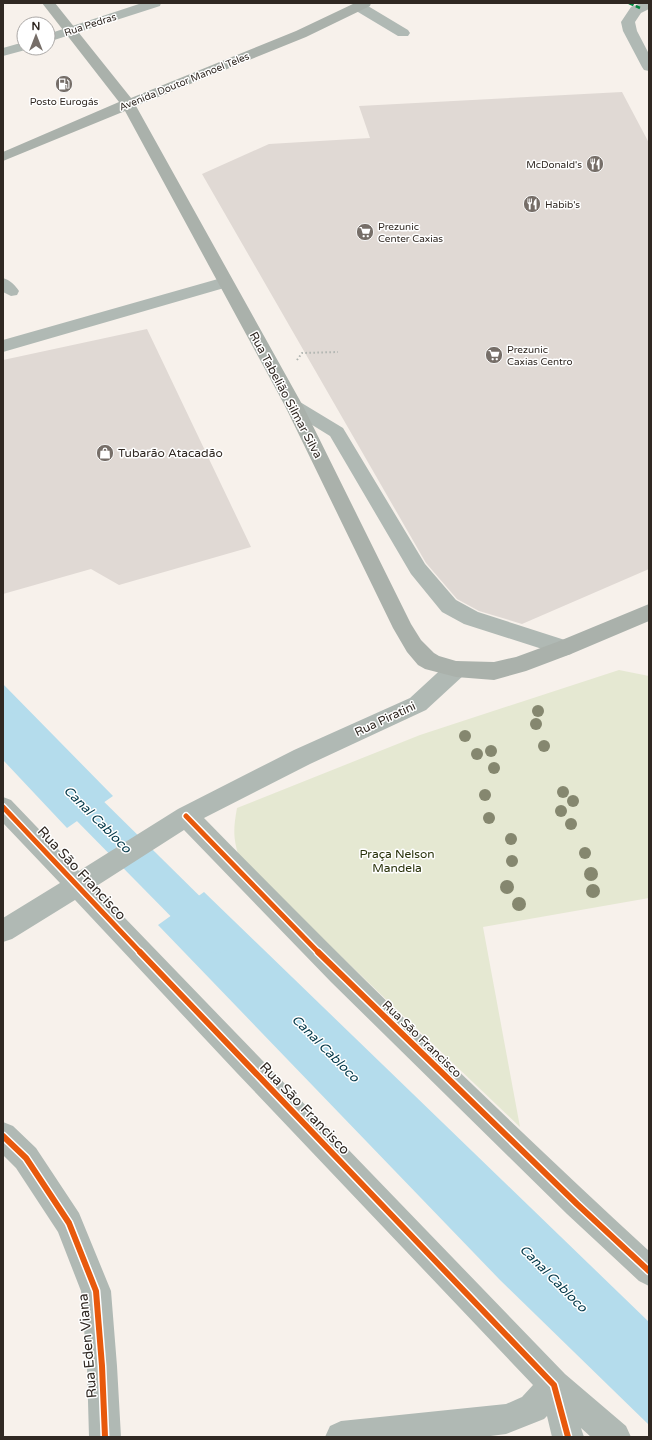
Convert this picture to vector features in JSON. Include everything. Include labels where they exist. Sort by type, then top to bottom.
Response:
[{"type":"main road","name":"Rua Tabelião Silmar Silva","points":[[48,3],[71,30],[128,104],[294,406],[408,637],[426,659],[456,669]]},
{"type":"main road","name":"Avenida Doutor Manoel Teles","points":[[3,157],[128,104],[301,34],[359,4]]},
{"type":"main road","points":[[456,669],[477,671],[507,668],[564,648],[649,612]]},
{"type":"street","name":"Rua Pedras","points":[[56,35],[155,3]]},
{"type":"street","points":[[359,4],[403,33]]},
{"type":"street","points":[[639,9],[630,17],[628,26],[649,67]]},
{"type":"street","points":[[3,52],[16,48]]},
{"type":"street","points":[[3,346],[225,282]]},
{"type":"street","points":[[294,406],[338,432],[418,569],[449,606],[471,618],[564,648]]},
{"type":"street","name":"Rua Piratini","points":[[3,930],[111,863],[135,850],[186,816],[302,757],[418,704],[456,669]]},
{"type":"street","name":"Rua São Francisco","points":[[3,807],[554,1385],[568,1437]]},
{"type":"street","name":"Rua Sāo Francisco","points":[[186,816],[340,974],[577,1204],[649,1271]]},
{"type":"street","name":"Rua Eden Viana","points":[[3,1136],[26,1158],[69,1223],[96,1291],[102,1366],[105,1437]]},
{"type":"street","points":[[341,1437],[506,1420],[533,1408],[554,1385],[615,1437]]},
{"type":"path","points":[[280,381],[302,354],[338,352]]},
{"type":"green space","name":"Praça Nelson Mandela","points":[[619,670],[649,676],[649,898],[483,927],[520,1127],[240,860],[234,834],[237,808],[420,735]]},
{"type":"water","points":[[3,684],[113,796],[67,828],[3,760]]},
{"type":"water","points":[[204,892],[649,1322],[649,1425],[500,1280],[158,925]]},
{"type":"building","name":"Prezunic Caxias Centro","points":[[622,92],[649,143],[649,569],[522,624],[479,611],[457,599],[426,563],[202,174],[269,144],[370,138],[359,106]]},
{"type":"building","name":"Tubarão Atacadão","points":[[147,329],[251,547],[119,585],[91,569],[3,594],[3,360]]},
{"type":"waterway","name":"Canal Cabloco","points":[[3,724],[216,937]]},
{"type":"marked path","points":[[629,3],[640,8]]},
{"type":"cycle path","points":[[3,807],[245,1063],[554,1385],[568,1437]]},
{"type":"cycle path","points":[[186,816],[340,974],[577,1204],[649,1271]]},
{"type":"cycle path","points":[[3,1136],[26,1158],[69,1223],[96,1291],[102,1366],[105,1437]]},
{"type":"place","name":"Posto Eurogás","points":[[64,84]]},
{"type":"place","name":"McDonald's","points":[[595,164]]},
{"type":"place","name":"Habib's","points":[[532,204]]},
{"type":"place","name":"Prezunic Center Caxias","points":[[365,232]]},
{"type":"place","name":"Prezunic Caxias Centro","points":[[494,355]]},
{"type":"place","name":"Tubarão Atacadão","points":[[105,453]]}]
